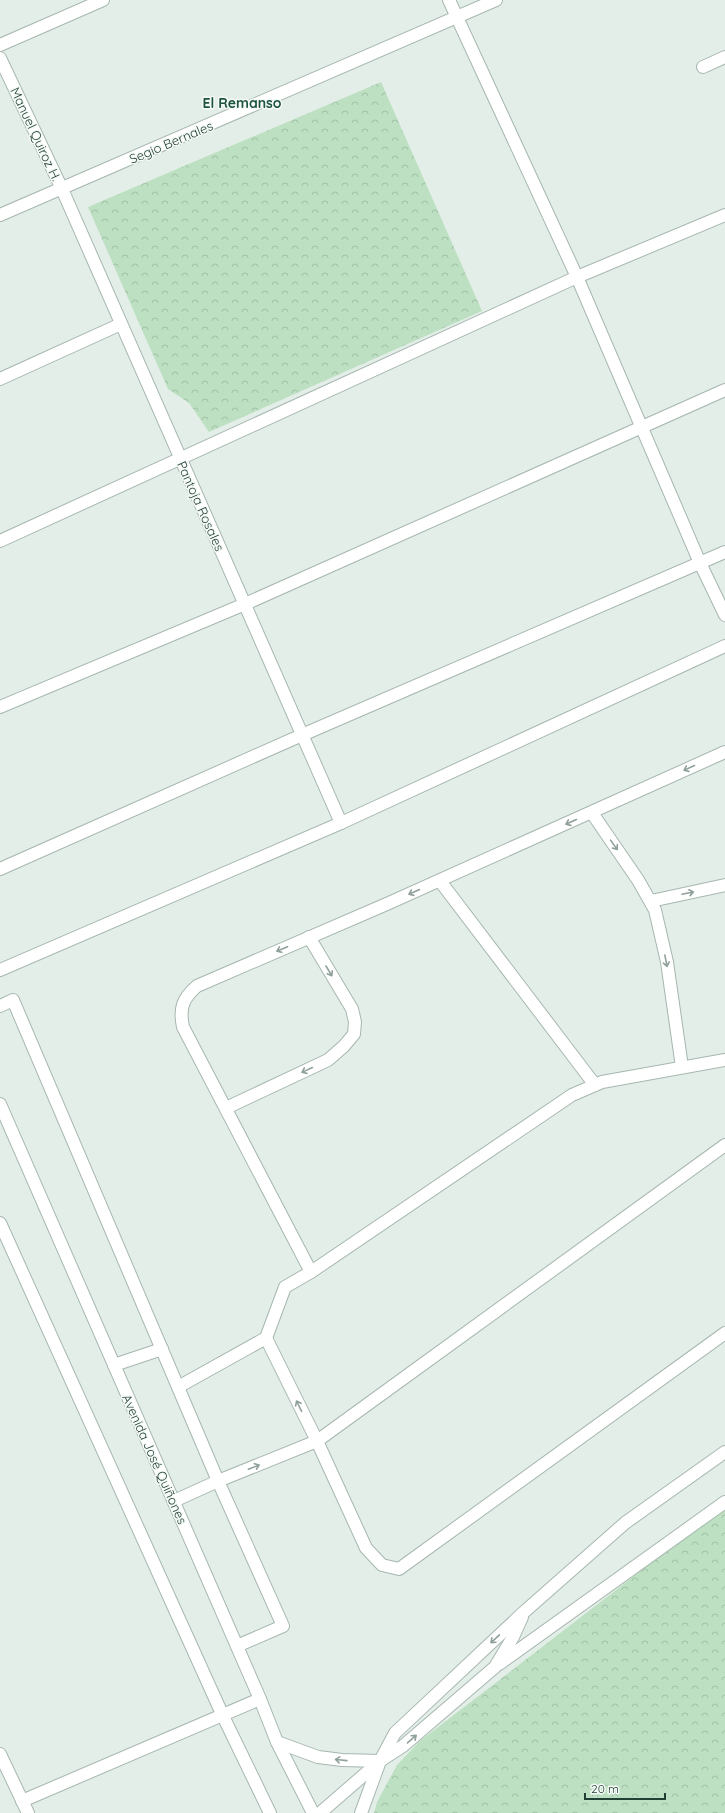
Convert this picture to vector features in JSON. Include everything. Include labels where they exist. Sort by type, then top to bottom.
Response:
[{"type":"street","points":[[0,45],[104,0]]},
{"type":"street","points":[[449,0],[577,277],[700,563],[725,615]]},
{"type":"street","name":"Segio Bernales","points":[[0,215],[496,0]]},
{"type":"street","points":[[703,67],[725,57]]},
{"type":"street","name":"Manuel Quiroz H.","points":[[0,58],[62,189]]},
{"type":"street","name":"Pantoja Rosales","points":[[62,189],[341,823]]},
{"type":"street","points":[[0,541],[577,277],[725,215]]},
{"type":"street","points":[[0,379],[121,324]]},
{"type":"street","points":[[0,707],[245,604],[725,390]]},
{"type":"street","points":[[0,869],[302,735],[725,552]]},
{"type":"street","points":[[0,970],[341,823],[725,646]]},
{"type":"street","points":[[311,1272],[183,1027],[180,1014],[188,994],[197,986],[440,881],[725,752]]},
{"type":"street","points":[[592,813],[638,880],[655,910],[667,962],[682,1067]]},
{"type":"street","points":[[440,881],[595,1085]]},
{"type":"street","points":[[651,901],[725,885]]},
{"type":"street","points":[[226,1108],[328,1060],[344,1046],[354,1034],[355,1022],[352,1009],[309,937]]},
{"type":"street","points":[[0,1006],[13,1000],[218,1481],[283,1626],[237,1646]]},
{"type":"street","points":[[178,1387],[266,1338],[285,1287],[311,1272],[572,1095],[602,1082],[634,1075],[725,1060]]},
{"type":"street","name":"Avenida José Quiñones","points":[[0,1104],[260,1699],[276,1742],[313,1813]]},
{"type":"street","points":[[174,1501],[218,1481],[317,1441],[725,1145]]},
{"type":"street","points":[[0,1223],[223,1716],[270,1813]]},
{"type":"street","points":[[266,1338],[317,1441],[366,1548],[382,1566],[399,1569],[725,1334]]},
{"type":"street","points":[[114,1365],[162,1349]]},
{"type":"street","points":[[361,1813],[380,1761],[395,1733],[524,1612],[625,1523],[725,1452]]},
{"type":"street","points":[[320,1813],[380,1761],[402,1746],[495,1667],[725,1502]]},
{"type":"street","points":[[495,1667],[513,1637],[524,1612]]},
{"type":"street","points":[[22,1801],[260,1699]]},
{"type":"street","points":[[276,1742],[318,1757],[342,1760],[380,1761]]},
{"type":"street","points":[[0,1754],[3,1769],[28,1813]]},
{"type":"green space","points":[[381,82],[482,311],[209,432],[189,403],[168,389],[88,207]]},
{"type":"green space","points":[[725,1506],[725,1813],[374,1813],[377,1802],[397,1765],[420,1741]]},
{"type":"district","name":"El Remanso","points":[[242,103]]}]
